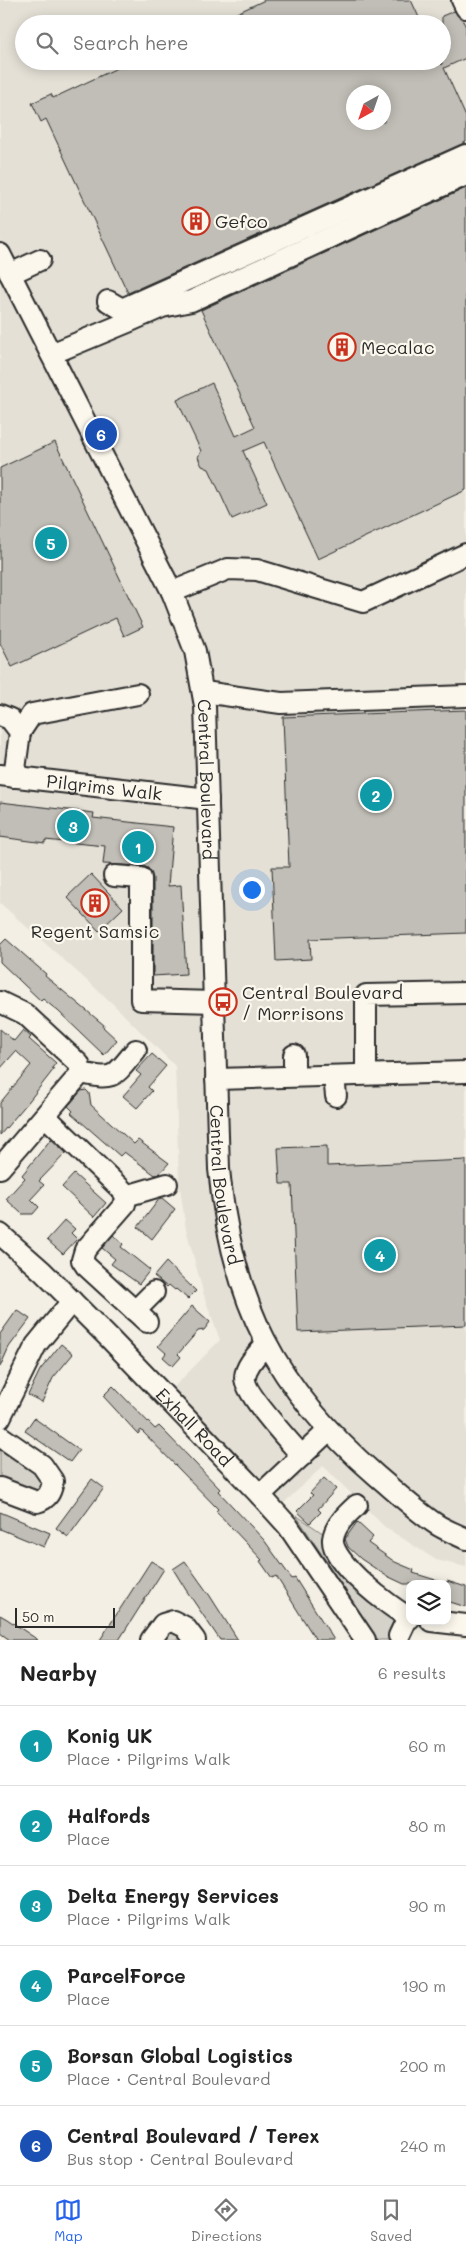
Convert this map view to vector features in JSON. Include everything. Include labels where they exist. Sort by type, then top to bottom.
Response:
[{"type":"street","points":[[462,0],[466,8]]},
{"type":"street","points":[[108,301],[122,309],[466,154]]},
{"type":"street","points":[[51,354],[162,307],[191,301],[466,175]]},
{"type":"street","name":"Central Boulevard","points":[[0,254],[172,592],[195,651],[204,692],[219,1169],[224,1216],[235,1266],[254,1318],[266,1344],[288,1381],[328,1431],[409,1503],[436,1524],[466,1539]]},
{"type":"street","points":[[10,274],[40,260]]},
{"type":"street","points":[[172,592],[228,569],[257,570],[363,602],[466,554]]},
{"type":"street","points":[[204,692],[281,703],[466,696]]},
{"type":"street","points":[[7,776],[20,732],[32,714],[138,694]]},
{"type":"street","points":[[0,715],[10,719],[20,732]]},
{"type":"street","name":"Pilgrims Walk","points":[[7,776],[208,800]]},
{"type":"street","points":[[114,876],[141,878],[141,1000],[215,1002]]},
{"type":"street","points":[[366,1074],[366,995],[466,993]]},
{"type":"street","points":[[0,1002],[25,1014],[79,1064],[81,1073]]},
{"type":"street","points":[[81,1073],[104,1078],[117,1073],[136,1050]]},
{"type":"street","points":[[294,1055],[294,1076]]},
{"type":"street","points":[[216,1079],[466,1072]]},
{"type":"street","points":[[0,1168],[81,1073]]},
{"type":"street","points":[[334,1076],[336,1096]]},
{"type":"street","points":[[45,1116],[126,1196],[125,1204],[85,1250],[82,1260],[86,1266],[141,1317],[154,1292]]},
{"type":"street","points":[[126,1196],[167,1184]]},
{"type":"street","name":"Exhall Road","points":[[0,1234],[72,1300],[288,1526],[364,1640]]},
{"type":"street","points":[[2,1409],[36,1345],[72,1300]]},
{"type":"street","points":[[266,1344],[247,1369],[244,1379],[247,1387],[263,1410],[302,1456]]},
{"type":"street","points":[[260,1495],[328,1431]]},
{"type":"street","points":[[0,1436],[42,1466],[53,1480],[47,1497],[36,1502],[0,1488]]},
{"type":"street","points":[[357,1505],[337,1528],[333,1540],[335,1549],[358,1579],[382,1599],[406,1615]]},
{"type":"street","points":[[151,1640],[163,1624],[173,1621],[185,1627],[195,1640]]},
{"type":"street","points":[[398,1636],[406,1622]]},
{"type":"street","points":[[451,1623],[466,1625]]},
{"type":"shaded area","points":[[0,0],[466,0],[466,1567],[436,1560],[385,1527],[323,1466],[284,1503],[172,1389],[220,1340],[205,1299],[186,1229],[179,1181],[175,1066],[112,1003],[0,903]]},
{"type":"shaded area","points":[[0,1447],[45,1479],[38,1494],[0,1480]]},
{"type":"shaded area","points":[[296,1515],[324,1534],[347,1580],[396,1622],[397,1640],[378,1640]]},
{"type":"shaded area","points":[[179,1630],[188,1640],[157,1640],[162,1633]]},
{"type":"building","points":[[265,0],[411,0],[418,15],[232,15]]},
{"type":"building","name":"Gefco","points":[[454,11],[462,19],[466,27],[466,58],[451,65],[451,15],[444,15]]},
{"type":"building","name":"Gefco","points":[[113,70],[445,70],[466,117],[466,142],[128,293],[46,119],[41,122],[32,103],[51,94],[53,98]]},
{"type":"building","name":"Mecalac","points":[[466,188],[466,490],[318,559],[264,442],[243,451],[267,503],[232,519],[209,469],[202,466],[200,462],[198,457],[201,451],[177,400],[212,383],[236,436],[255,427],[201,310]]},
{"type":"building","points":[[55,442],[143,627],[124,636],[116,618],[12,667],[0,643],[0,468]]},
{"type":"building","points":[[466,710],[466,933],[310,939],[311,959],[276,961],[272,867],[289,867],[283,717]]},
{"type":"building","points":[[0,802],[94,813],[93,818],[173,827],[168,886],[181,885],[186,974],[153,976],[153,878],[148,868],[103,864],[105,846],[45,840],[45,843],[0,837]]},
{"type":"building","name":"Regent Samsic","points":[[91,874],[123,908],[99,931],[67,897]]},
{"type":"building","points":[[6,939],[46,974],[45,976],[104,1025],[103,1027],[117,1040],[104,1055],[58,1011],[43,999],[41,1001],[0,962],[0,945]]},
{"type":"building","points":[[0,1029],[14,1041],[23,1030],[31,1037],[29,1039],[56,1063],[52,1068],[54,1069],[0,1135],[0,1103],[31,1065],[16,1051],[0,1069]]},
{"type":"building","points":[[152,1054],[166,1066],[148,1087],[152,1091],[137,1108],[123,1096],[141,1075],[136,1071]]},
{"type":"building","points":[[86,1090],[89,1093],[91,1105],[134,1144],[138,1140],[169,1163],[159,1174],[155,1175],[124,1152],[120,1156],[71,1113],[73,1111],[68,1106],[81,1091]]},
{"type":"building","points":[[51,1139],[66,1153],[39,1181],[44,1185],[31,1199],[39,1207],[33,1214],[22,1214],[6,1199],[25,1178],[22,1175]]},
{"type":"building","points":[[327,1146],[327,1166],[466,1160],[466,1325],[298,1332],[292,1184],[280,1184],[278,1148]]},
{"type":"building","points":[[74,1174],[106,1203],[94,1217],[62,1187]]},
{"type":"building","points":[[160,1198],[175,1209],[152,1239],[138,1227]]},
{"type":"building","points":[[65,1220],[75,1229],[71,1233],[77,1239],[63,1254],[47,1240]]},
{"type":"building","points":[[113,1235],[123,1244],[121,1247],[150,1270],[139,1284],[111,1264],[115,1259],[102,1248]]},
{"type":"building","points":[[166,1262],[196,1291],[188,1299],[169,1285],[167,1287],[154,1276]]},
{"type":"building","points":[[192,1306],[210,1322],[204,1330],[198,1331],[178,1354],[181,1357],[173,1366],[163,1357],[166,1353],[158,1346]]},
{"type":"building","points":[[17,1310],[30,1319],[9,1347],[0,1367],[0,1334]]},
{"type":"building","points":[[61,1344],[73,1354],[53,1378],[42,1402],[28,1395],[40,1370]]},
{"type":"building","points":[[113,1386],[155,1429],[159,1426],[220,1489],[218,1491],[264,1540],[292,1579],[295,1578],[334,1640],[316,1640],[276,1576],[272,1578],[260,1561],[262,1560],[216,1511],[218,1509],[141,1430],[138,1434],[103,1396]]},
{"type":"building","points":[[34,1418],[79,1450],[70,1462],[25,1431]]},
{"type":"building","points":[[324,1478],[336,1489],[318,1509],[321,1512],[310,1523],[297,1511],[313,1495],[310,1493]]},
{"type":"building","points":[[92,1479],[104,1488],[68,1537],[56,1528]]},
{"type":"building","points":[[0,1512],[50,1533],[44,1547],[0,1529]]},
{"type":"building","points":[[357,1522],[373,1537],[368,1543],[395,1562],[414,1570],[413,1573],[436,1580],[406,1580],[406,1584],[404,1584],[385,1575],[361,1559],[348,1547],[345,1539]]},
{"type":"building","points":[[151,1561],[164,1569],[119,1640],[100,1640]]},
{"type":"building","points":[[185,1561],[238,1640],[220,1640],[186,1590],[173,1569]]},
{"type":"building","points":[[451,1582],[466,1587],[466,1607],[451,1602]]},
{"type":"building","points":[[0,1615],[38,1640],[10,1640],[0,1633]]},
{"type":"place","name":"Gefco","points":[[196,221]]},
{"type":"place","name":"Mecalac","points":[[342,347]]},
{"type":"place","name":"Central Boulevard / Terex","points":[[101,434]]},
{"type":"place","name":"Borsan Global Logistics","points":[[51,543]]},
{"type":"place","name":"Halfords","points":[[376,795]]},
{"type":"place","name":"Delta Energy Services","points":[[73,826]]},
{"type":"place","name":"Konig UK","points":[[138,847]]},
{"type":"place","name":"Regent Samsic","points":[[95,903]]},
{"type":"place","name":"Central Boulevard / Morrisons","points":[[223,1002]]},
{"type":"place","name":"ParcelForce","points":[[380,1255]]}]
